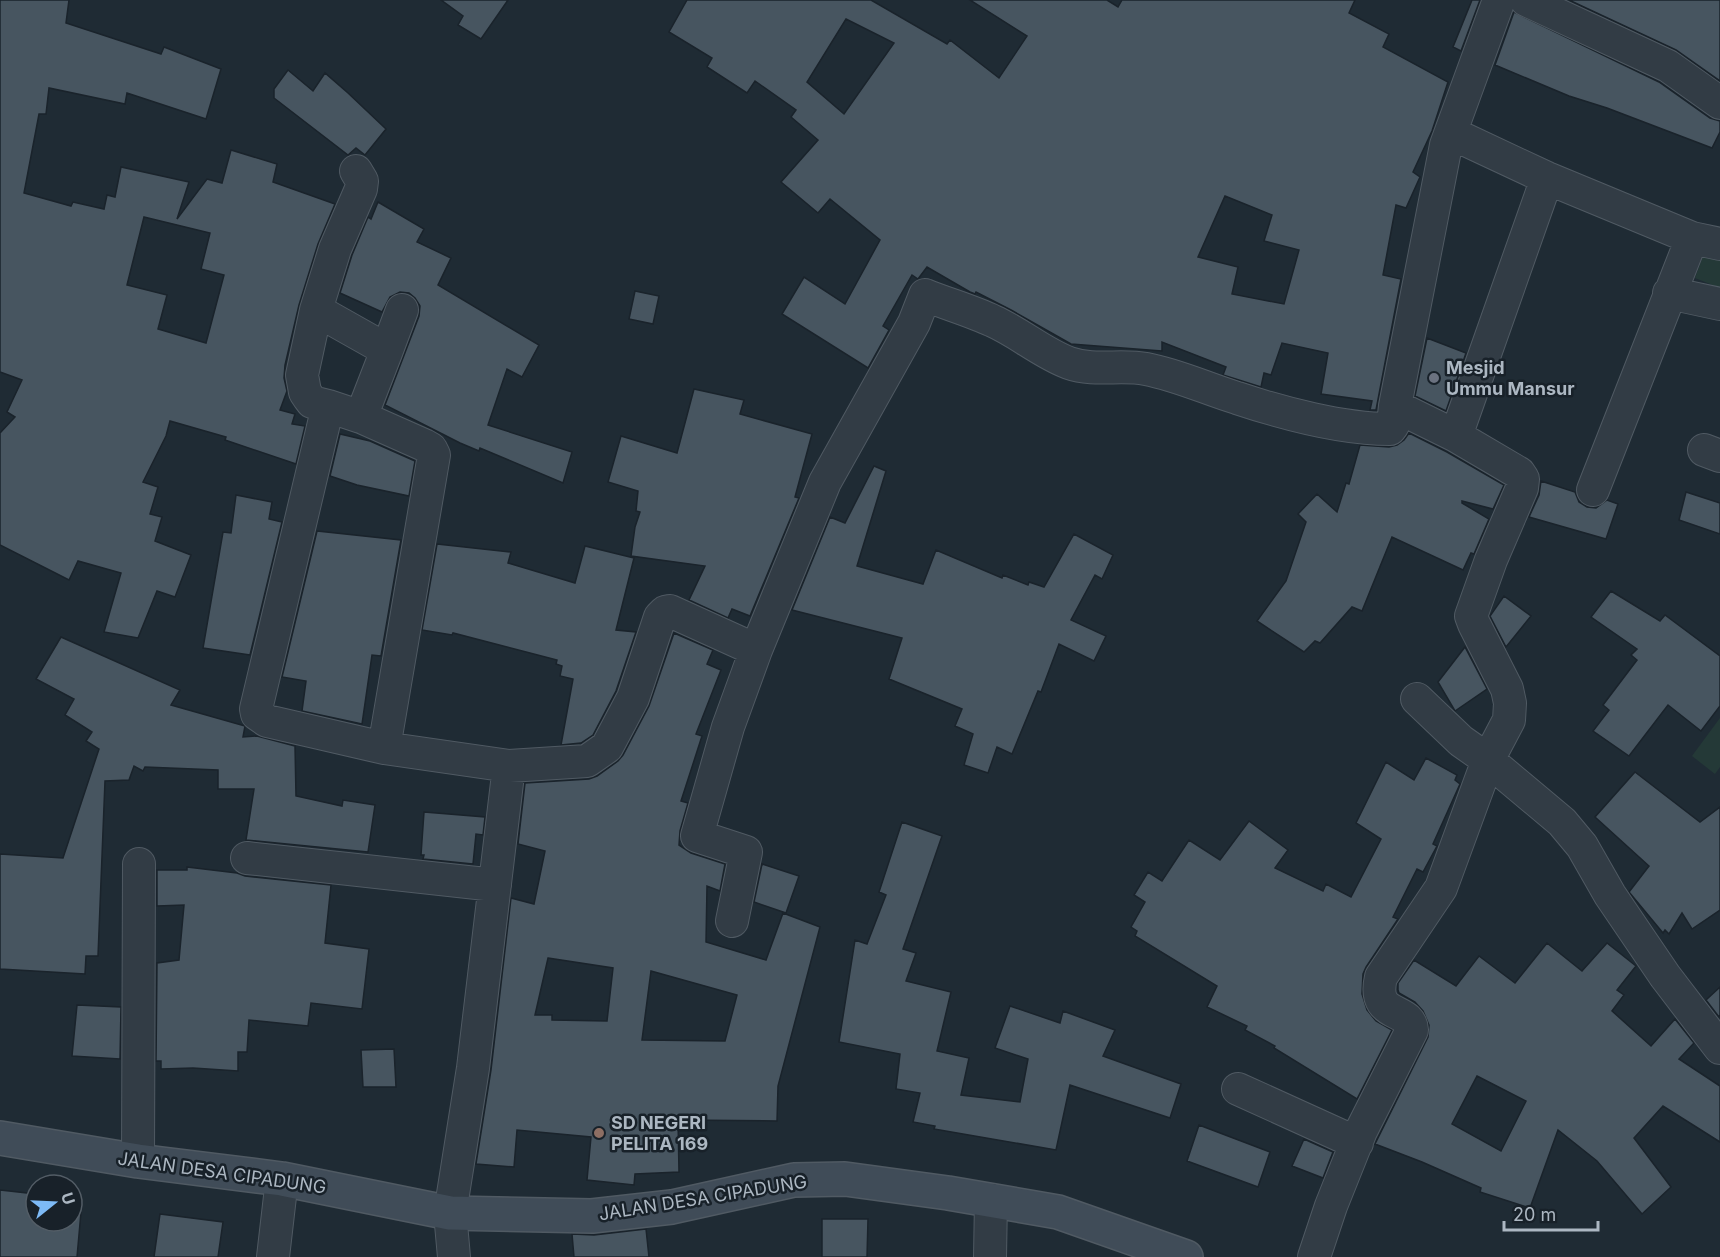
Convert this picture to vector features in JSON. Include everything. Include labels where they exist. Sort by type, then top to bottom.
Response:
[{"type":"street","points":[[732,921],[746,852],[697,836],[728,727],[756,650],[825,482],[914,323],[925,295],[994,321],[1041,349],[1084,367],[1126,366],[1146,369],[1186,379],[1237,398],[1305,416],[1368,428],[1390,429],[1446,145],[1499,0]]},
{"type":"street","points":[[1526,0],[1668,66],[1720,103]]},
{"type":"street","points":[[1451,133],[1547,178],[1706,241],[1670,293],[1593,490]]},
{"type":"street","points":[[356,171],[362,181],[361,189],[335,249],[316,310],[302,375],[305,393],[312,402],[361,417],[424,445],[434,455],[384,748]]},
{"type":"street","points":[[1456,436],[1547,178]]},
{"type":"street","points":[[1670,293],[1720,304]]},
{"type":"street","points":[[316,310],[387,350]]},
{"type":"street","points":[[361,417],[402,310]]},
{"type":"street","points":[[1314,1257],[1331,1206],[1357,1143],[1412,1030],[1409,1020],[1382,1002],[1379,994],[1381,977],[1441,888],[1488,760],[1509,720],[1510,703],[1500,672],[1474,624],[1472,612],[1491,560],[1522,488],[1523,479],[1519,473],[1456,436],[1395,405]]},
{"type":"street","points":[[328,406],[256,709],[257,714],[267,721],[384,748],[509,766],[587,761],[607,747],[633,698],[660,617],[664,612],[670,611],[756,650]]},
{"type":"street","points":[[1417,699],[1461,741],[1488,760],[1562,822],[1582,846],[1610,895],[1665,976],[1720,1048]]},
{"type":"street","points":[[454,1257],[450,1213],[473,1068],[509,766]]},
{"type":"street","points":[[247,858],[495,885]]},
{"type":"street","points":[[138,1161],[139,864]]},
{"type":"street","points":[[1238,1089],[1357,1143]]},
{"type":"street","name":"JALAN DESA CIPADUNG","points":[[0,1138],[138,1161],[282,1179],[450,1213],[592,1216],[672,1207],[794,1180],[835,1179],[948,1193],[1058,1212],[1186,1257]]},
{"type":"street","points":[[273,1257],[282,1179]]},
{"type":"street","points":[[990,1257],[991,1200]]},
{"type":"green space","points":[[1706,248],[1720,254],[1720,288],[1695,278]]},
{"type":"green space","points":[[1720,718],[1720,767],[1715,774],[1692,756]]},
{"type":"building","points":[[0,0],[69,0],[66,23],[161,54],[164,47],[221,69],[206,119],[127,93],[125,104],[49,88],[46,114],[39,114],[24,193],[71,206],[73,202],[104,209],[107,195],[115,197],[121,167],[189,182],[177,219],[207,179],[222,183],[231,150],[277,164],[273,182],[335,204],[318,244],[299,305],[285,365],[284,378],[287,391],[280,410],[295,414],[292,424],[305,426],[296,464],[225,440],[226,437],[170,421],[166,436],[143,482],[158,487],[150,514],[162,517],[155,541],[191,555],[175,597],[157,591],[138,638],[104,632],[121,573],[78,561],[69,580],[0,545],[0,433],[15,417],[7,412],[22,380],[0,372]],"holes":[[[144,217],[210,233],[201,269],[224,275],[206,343],[158,329],[167,295],[127,285]]]},
{"type":"building","points":[[441,0],[508,0],[481,39],[458,25],[463,16]]},
{"type":"building","points":[[687,0],[871,0],[947,44],[950,40],[999,78],[1027,36],[970,0],[1107,0],[1118,7],[1122,0],[1355,0],[1349,13],[1389,34],[1383,47],[1448,82],[1432,131],[1413,172],[1420,177],[1406,208],[1396,205],[1383,275],[1401,279],[1376,410],[1370,410],[1372,401],[1321,394],[1328,353],[1282,343],[1271,375],[1264,373],[1261,387],[1223,375],[1226,367],[1162,342],[1162,351],[1071,344],[927,267],[918,279],[912,275],[883,326],[889,330],[868,368],[782,314],[804,277],[845,304],[880,240],[830,199],[818,213],[781,182],[818,140],[791,117],[796,110],[755,81],[747,93],[707,67],[712,58],[669,32]],"holes":[[[846,19],[894,43],[844,114],[807,82]],[[1225,196],[1272,215],[1264,241],[1299,250],[1284,304],[1232,294],[1238,267],[1198,257]]]},
{"type":"building","points":[[1472,0],[1480,0],[1461,51],[1453,47]]},
{"type":"building","points":[[1569,0],[1720,0],[1720,81],[1676,50]]},
{"type":"building","points":[[1514,12],[1659,82],[1710,118],[1720,121],[1720,132],[1712,148],[1569,96],[1495,65]]},
{"type":"building","points":[[288,70],[313,91],[325,73],[386,129],[365,155],[356,148],[348,155],[274,98],[274,89]]},
{"type":"building","points":[[378,202],[424,229],[417,242],[451,258],[438,285],[539,345],[522,377],[507,369],[488,425],[572,452],[563,483],[480,448],[479,451],[460,443],[385,405],[419,316],[420,306],[409,293],[400,292],[390,297],[382,312],[340,293],[352,255],[368,217],[371,219]]},
{"type":"building","points":[[635,291],[659,296],[653,324],[629,319]]},
{"type":"building","name":"Mesjid Ummu Mansur","points":[[1427,338],[1466,353],[1446,411],[1415,396]]},
{"type":"building","points":[[694,389],[744,400],[740,414],[812,434],[795,497],[799,498],[750,616],[732,609],[728,618],[689,600],[705,566],[631,556],[635,527],[640,512],[636,511],[638,491],[608,482],[621,436],[677,453]]},
{"type":"building","points":[[1409,433],[1504,485],[1493,509],[1462,501],[1489,519],[1474,554],[1471,553],[1463,570],[1392,537],[1362,611],[1352,607],[1320,643],[1315,641],[1304,652],[1257,621],[1286,581],[1306,522],[1298,514],[1317,494],[1337,512],[1346,483],[1349,484],[1360,445],[1389,447],[1397,445]]},
{"type":"building","points":[[340,434],[370,441],[415,461],[409,496],[357,485],[330,476]]},
{"type":"building","points":[[874,466],[886,471],[857,566],[923,584],[936,550],[1002,578],[1003,575],[1028,585],[1029,582],[1044,587],[1074,534],[1113,555],[1102,579],[1095,575],[1071,620],[1106,636],[1094,661],[1059,644],[1041,692],[1038,691],[1012,754],[997,747],[988,773],[964,765],[973,734],[955,726],[962,709],[889,679],[902,638],[792,610],[830,517],[845,523]]},
{"type":"building","points":[[1541,481],[1575,492],[1579,502],[1587,507],[1596,508],[1607,500],[1618,504],[1606,539],[1529,517],[1539,495]]},
{"type":"building","points":[[1686,492],[1720,503],[1720,534],[1679,520]]},
{"type":"building","points":[[236,495],[272,502],[269,519],[282,522],[250,655],[203,648],[223,532],[231,533]]},
{"type":"building","points":[[317,531],[401,540],[381,656],[372,655],[362,724],[302,711],[306,681],[282,677]]},
{"type":"building","points":[[437,544],[511,552],[508,563],[575,583],[585,546],[634,558],[616,630],[636,632],[616,691],[593,735],[581,743],[561,745],[573,679],[560,676],[562,666],[556,664],[557,660],[453,633],[452,635],[422,630]]},
{"type":"building","points":[[1611,591],[1660,621],[1665,615],[1720,656],[1720,706],[1701,731],[1668,705],[1629,756],[1593,731],[1609,710],[1603,705],[1637,660],[1631,655],[1637,649],[1591,617]]},
{"type":"building","points":[[1504,596],[1531,616],[1506,647],[1490,616]]},
{"type":"building","points":[[674,633],[713,650],[707,664],[721,670],[696,734],[702,736],[681,801],[688,803],[680,831],[679,845],[691,853],[725,864],[720,891],[707,886],[706,942],[766,960],[783,913],[820,927],[778,1086],[777,1121],[678,1120],[679,1172],[635,1174],[634,1185],[587,1180],[591,1137],[517,1130],[514,1167],[476,1164],[491,1070],[511,898],[534,904],[545,851],[518,844],[525,783],[589,779],[597,776],[623,755],[649,706]],"holes":[[[548,958],[613,968],[607,1021],[552,1020],[552,1015],[535,1015]],[[651,971],[737,995],[725,1041],[642,1040]]]},
{"type":"building","points":[[61,637],[180,690],[171,705],[245,726],[243,737],[257,736],[295,746],[296,796],[342,806],[343,800],[375,805],[368,852],[246,840],[254,789],[218,789],[218,770],[145,767],[143,771],[134,766],[129,780],[105,781],[98,956],[86,956],[85,974],[0,969],[0,854],[63,858],[99,749],[86,741],[92,732],[65,715],[74,699],[36,679]]},
{"type":"building","points":[[1465,647],[1487,689],[1455,711],[1438,682]]},
{"type":"building","points":[[1426,758],[1457,775],[1455,780],[1460,784],[1433,844],[1437,846],[1423,872],[1417,869],[1393,917],[1398,919],[1363,974],[1362,994],[1367,1010],[1376,1021],[1392,1030],[1357,1099],[1274,1048],[1275,1046],[1245,1030],[1247,1026],[1207,1007],[1217,986],[1135,936],[1137,931],[1131,927],[1145,902],[1134,895],[1148,872],[1162,881],[1189,840],[1220,860],[1249,821],[1288,850],[1275,868],[1323,891],[1326,884],[1351,897],[1381,839],[1356,823],[1386,762],[1414,780]]},
{"type":"building","points":[[1635,772],[1700,822],[1720,807],[1720,910],[1692,929],[1682,913],[1669,934],[1665,930],[1663,933],[1629,892],[1649,866],[1595,817]]},
{"type":"building","points":[[424,812],[485,817],[483,835],[476,834],[473,864],[423,859],[424,855],[421,855]]},
{"type":"building","points":[[902,822],[942,836],[903,949],[916,953],[906,981],[951,992],[937,1051],[969,1058],[961,1095],[1020,1102],[1028,1059],[995,1048],[1010,1006],[1060,1023],[1063,1011],[1115,1030],[1103,1056],[1181,1084],[1170,1118],[1070,1085],[1056,1150],[934,1129],[935,1126],[913,1122],[920,1093],[896,1089],[900,1054],[839,1042],[855,940],[867,944],[886,895],[879,892]]},
{"type":"building","points":[[762,864],[799,876],[786,913],[754,902]]},
{"type":"building","points":[[187,867],[331,885],[325,943],[369,949],[362,1009],[311,1003],[308,1026],[249,1020],[247,1052],[238,1052],[238,1071],[193,1068],[161,1069],[161,1061],[156,1061],[157,963],[179,960],[184,905],[157,906],[157,870],[187,870]]},
{"type":"building","points":[[1547,943],[1582,971],[1607,943],[1636,966],[1617,990],[1624,995],[1612,1011],[1651,1046],[1675,1019],[1694,1043],[1679,1059],[1720,1086],[1720,1142],[1663,1106],[1634,1138],[1671,1187],[1642,1214],[1597,1161],[1558,1130],[1530,1208],[1480,1192],[1481,1188],[1375,1144],[1428,1037],[1429,1025],[1423,1011],[1398,990],[1398,983],[1414,960],[1456,986],[1479,956],[1515,983]],"holes":[[[1477,1076],[1526,1101],[1501,1151],[1452,1124]]]},
{"type":"building","points":[[1720,987],[1720,1015],[1719,1017],[1706,1000]]},
{"type":"building","points":[[77,1005],[121,1007],[120,1059],[72,1056]]},
{"type":"building","points":[[394,1049],[396,1087],[363,1087],[361,1050]]},
{"type":"building","points":[[1199,1125],[1270,1152],[1258,1187],[1187,1161]]},
{"type":"building","points":[[1304,1139],[1333,1152],[1323,1178],[1292,1166]]},
{"type":"building","points":[[0,1190],[24,1193],[24,1233],[79,1233],[77,1257],[0,1257]]},
{"type":"building","points":[[160,1214],[223,1222],[218,1257],[154,1257]]},
{"type":"building","points":[[822,1219],[868,1219],[867,1257],[822,1257]]},
{"type":"building","points":[[646,1229],[649,1257],[574,1257],[572,1234],[594,1235]]},
{"type":"place","name":"Mesjid Ummu Mansur","points":[[1434,378]]},
{"type":"place","name":"SD NEGERI PELITA 169","points":[[599,1133]]}]
